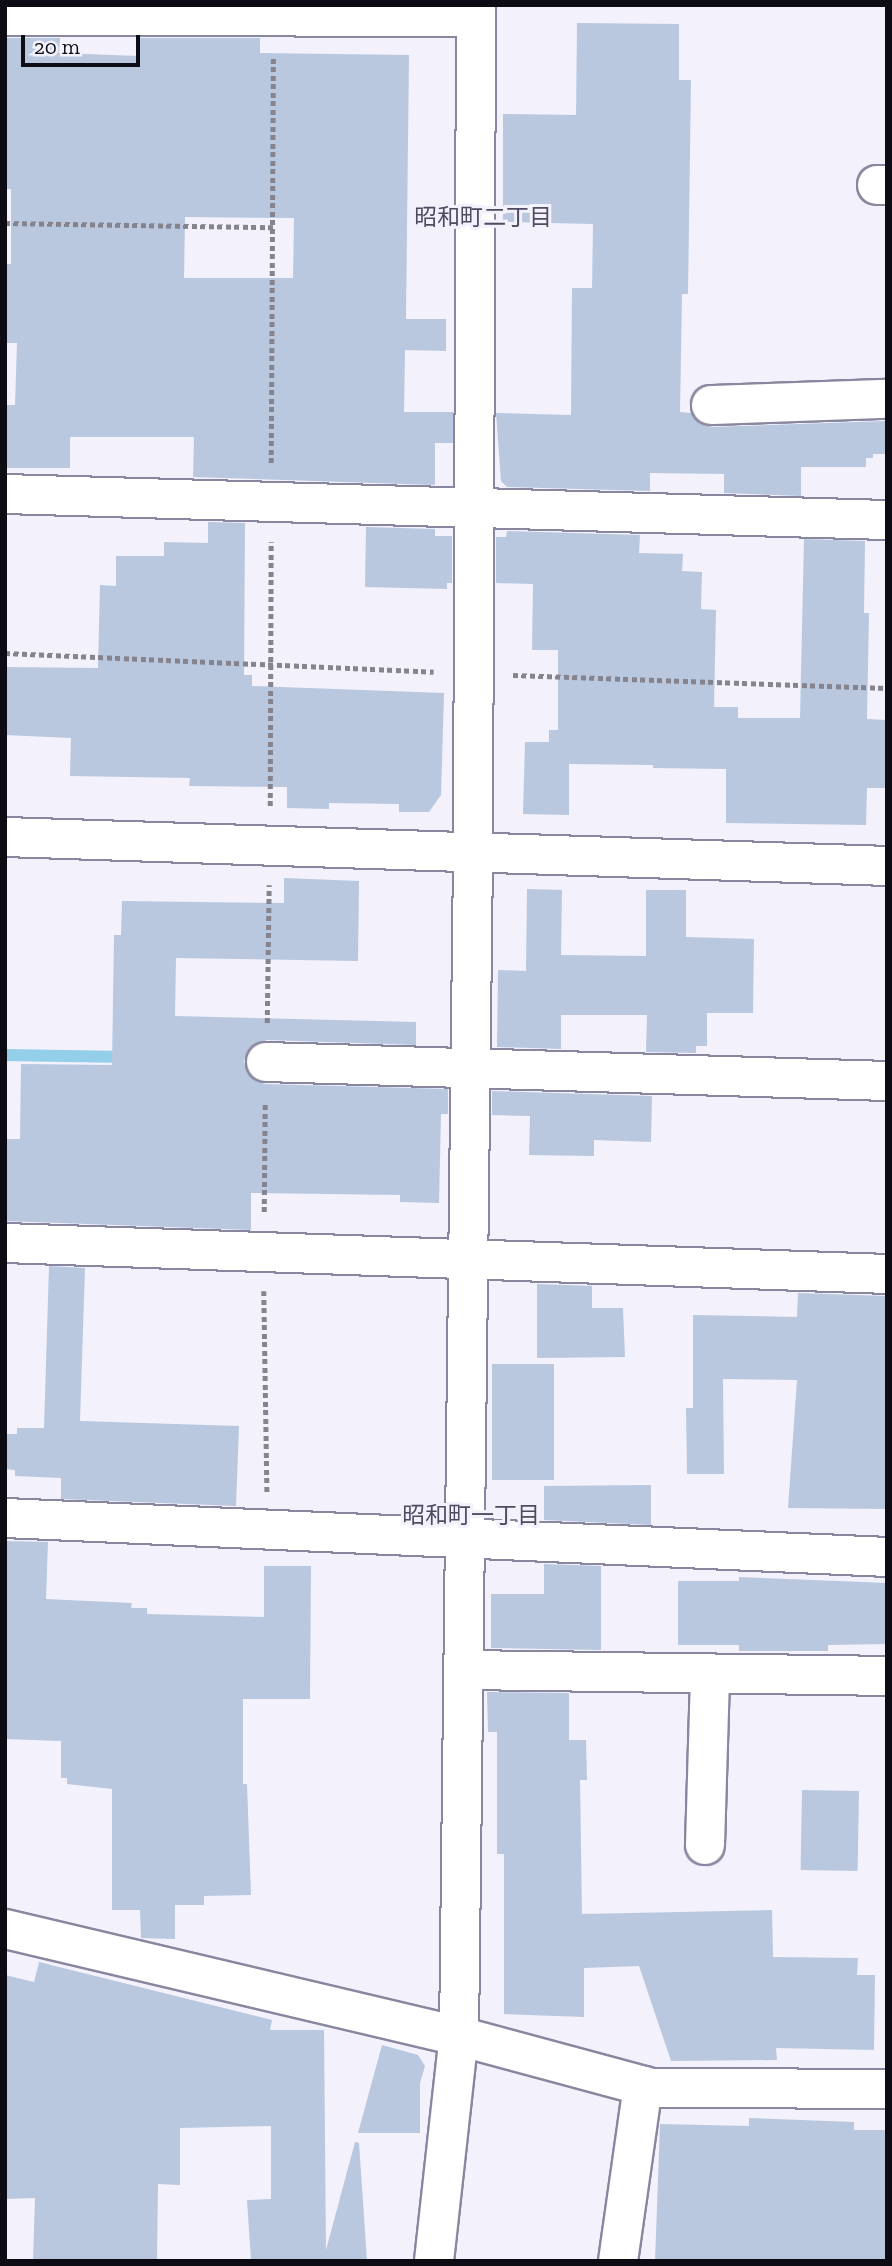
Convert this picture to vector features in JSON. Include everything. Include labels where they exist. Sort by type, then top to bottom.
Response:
[{"type":"street","points":[[5,16],[274,17],[476,11],[473,853],[459,2036],[434,2261]]},
{"type":"street","points":[[711,405],[887,399]]},
{"type":"street","points":[[5,494],[887,520]]},
{"type":"street","points":[[5,836],[887,866]]},
{"type":"street","points":[[266,1062],[887,1081]]},
{"type":"street","points":[[5,1243],[887,1274]]},
{"type":"street","points":[[5,1518],[887,1557]]},
{"type":"street","points":[[464,1670],[887,1676]]},
{"type":"street","points":[[707,1845],[710,1674]]},
{"type":"street","points":[[5,1929],[459,2036],[643,2086],[887,2090]]},
{"type":"street","points":[[618,2261],[643,2086]]},
{"type":"path","points":[[267,1531],[263,1252],[269,846],[274,17]]},
{"type":"path","points":[[5,223],[272,228]]},
{"type":"building","points":[[577,23],[679,24],[679,80],[691,80],[688,294],[682,294],[680,412],[691,413],[700,424],[712,427],[887,421],[887,454],[873,454],[873,458],[866,458],[866,467],[801,467],[801,496],[724,493],[724,474],[650,473],[650,491],[507,487],[501,481],[496,413],[571,415],[572,288],[592,288],[593,224],[503,222],[503,114],[576,115]]},
{"type":"building","points":[[7,38],[60,38],[59,53],[138,56],[138,38],[260,38],[260,53],[409,55],[406,319],[446,319],[446,351],[405,350],[404,412],[453,412],[453,443],[435,443],[435,485],[193,477],[194,437],[70,437],[70,468],[5,468],[5,405],[15,405],[17,343],[5,343],[5,264],[11,264],[11,189],[5,189]],"holes":[[[185,217],[294,218],[293,278],[184,278]]]},
{"type":"building","points":[[208,522],[245,523],[244,675],[252,675],[252,686],[444,693],[441,795],[429,812],[399,812],[399,804],[329,803],[329,809],[287,808],[287,787],[189,786],[190,778],[70,776],[71,738],[5,735],[5,667],[98,668],[100,585],[116,586],[116,556],[164,556],[164,542],[208,543]]},
{"type":"building","points":[[366,527],[435,529],[435,536],[452,536],[452,583],[447,583],[447,589],[365,587]]},
{"type":"building","points":[[507,531],[640,535],[639,553],[683,554],[682,571],[702,572],[701,609],[716,610],[714,707],[738,707],[738,718],[800,718],[804,539],[865,541],[864,613],[869,613],[867,719],[887,720],[887,788],[867,788],[866,825],[726,823],[726,769],[653,768],[653,765],[569,764],[569,815],[523,814],[525,742],[549,742],[549,730],[558,730],[558,650],[532,650],[533,584],[496,583],[496,537],[506,537]]},
{"type":"building","points":[[284,878],[359,881],[358,961],[176,958],[175,1016],[416,1022],[416,1045],[267,1040],[248,1050],[244,1062],[254,1080],[265,1084],[448,1089],[448,1114],[441,1114],[439,1203],[400,1202],[400,1195],[251,1193],[251,1230],[5,1221],[5,1139],[20,1139],[21,1064],[112,1065],[114,935],[121,935],[122,901],[284,903]]},
{"type":"building","points":[[527,889],[562,890],[561,955],[646,956],[646,890],[686,890],[686,937],[754,939],[753,1013],[707,1013],[707,1046],[696,1046],[696,1053],[646,1052],[647,1015],[561,1015],[561,1049],[497,1047],[498,970],[526,971]]},
{"type":"building","points":[[492,1091],[652,1096],[651,1142],[594,1140],[594,1156],[529,1155],[530,1116],[492,1115]]},
{"type":"building","points":[[49,1266],[85,1268],[80,1421],[239,1426],[236,1506],[61,1499],[61,1478],[15,1476],[15,1470],[5,1469],[5,1434],[17,1434],[17,1428],[44,1428]]},
{"type":"building","points":[[537,1284],[592,1286],[592,1308],[623,1308],[625,1357],[537,1358]]},
{"type":"building","points":[[798,1293],[887,1296],[887,1509],[788,1508],[797,1380],[723,1379],[724,1474],[687,1474],[686,1408],[693,1408],[693,1315],[797,1317]]},
{"type":"building","points":[[492,1364],[554,1364],[554,1480],[492,1480]]},
{"type":"building","points":[[651,1485],[651,1525],[544,1520],[544,1486]]},
{"type":"building","points":[[5,1541],[48,1542],[46,1599],[132,1603],[131,1608],[147,1608],[147,1614],[264,1617],[264,1566],[311,1566],[310,1699],[243,1699],[243,1784],[247,1784],[251,1895],[204,1896],[204,1905],[175,1905],[175,1939],[141,1938],[140,1910],[112,1910],[112,1789],[67,1784],[67,1778],[61,1778],[61,1741],[5,1739]]},
{"type":"building","points":[[544,1564],[601,1566],[601,1650],[491,1648],[491,1594],[544,1594]]},
{"type":"building","points":[[739,1577],[887,1583],[887,1644],[828,1645],[828,1651],[739,1651],[739,1645],[678,1645],[678,1581],[739,1581]]},
{"type":"building","points":[[487,1692],[569,1693],[569,1740],[586,1740],[587,1780],[580,1780],[582,1914],[772,1910],[773,1957],[858,1958],[857,1975],[875,1975],[874,2050],[776,2048],[777,2060],[671,2061],[639,1966],[584,1968],[584,2017],[504,2014],[504,1854],[497,1854],[497,1732],[488,1732]]},
{"type":"building","points":[[802,1790],[859,1791],[858,1871],[801,1870]]},
{"type":"building","points":[[39,1962],[272,2020],[270,2030],[324,2030],[326,2250],[355,2142],[359,2143],[367,2261],[251,2261],[247,2200],[271,2199],[271,2126],[180,2128],[180,2185],[158,2184],[157,2261],[33,2261],[35,2198],[5,2199],[5,1975],[34,1982]]},
{"type":"building","points":[[382,2045],[418,2055],[425,2066],[420,2083],[420,2133],[358,2133]]},
{"type":"building","points":[[749,2118],[854,2122],[854,2130],[887,2130],[887,2261],[655,2261],[660,2124],[749,2126]]},
{"type":"waterway","points":[[5,1055],[127,1057]]},
{"type":"district","name":"昭和町二丁目","points":[[483,217]]},
{"type":"district","name":"昭和町一丁目","points":[[471,1515]]}]
